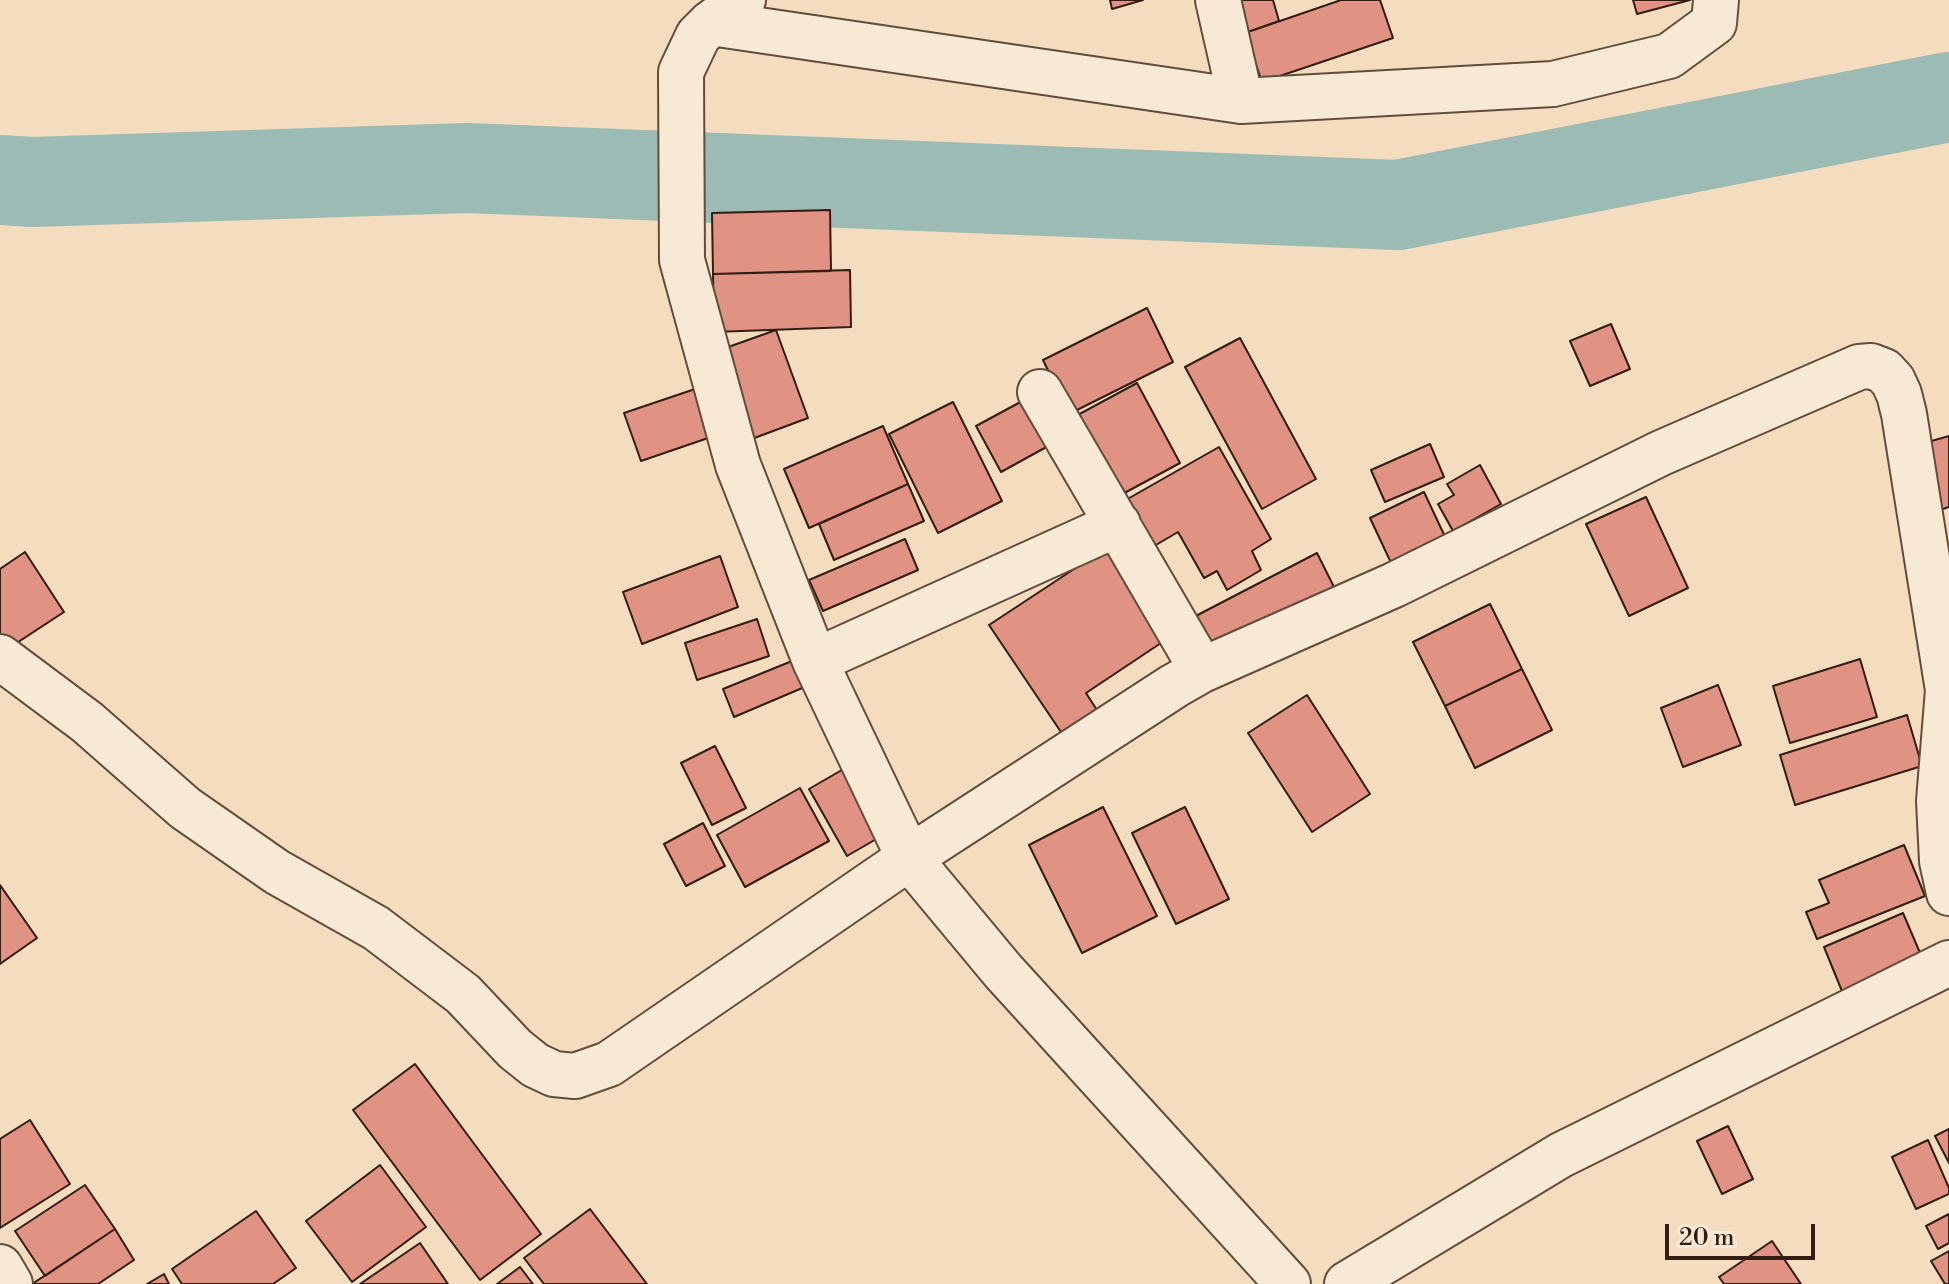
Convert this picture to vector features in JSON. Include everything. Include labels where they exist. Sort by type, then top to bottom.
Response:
[{"type":"street","points":[[1218,0],[1241,101]]},
{"type":"street","points":[[1288,1284],[1003,971],[909,858],[815,661],[738,465],[682,260],[681,72],[698,36],[727,11],[1241,101],[1553,84],[1669,56],[1714,23],[1716,0]]},
{"type":"street","points":[[0,657],[87,722],[185,808],[277,872],[376,928],[463,994],[515,1049],[535,1065],[554,1074],[575,1076],[609,1064],[909,858],[1202,670],[1394,585],[1661,453],[1859,367],[1871,366],[1884,371],[1893,381],[1904,414],[1948,690],[1939,801],[1942,861],[1949,893]]},
{"type":"street","points":[[1040,392],[1202,670]]},
{"type":"street","points":[[815,661],[1118,524]]},
{"type":"street","points":[[1347,1284],[1561,1155],[1949,963]]},
{"type":"street","points":[[0,1267],[10,1284]]},
{"type":"building","points":[[1110,0],[1143,0],[1112,9]]},
{"type":"building","points":[[1234,0],[1273,0],[1279,21],[1245,33]]},
{"type":"building","points":[[1341,0],[1380,0],[1393,38],[1262,82],[1245,33]]},
{"type":"building","points":[[1633,0],[1690,0],[1637,14]]},
{"type":"building","points":[[830,210],[831,271],[713,274],[712,213]]},
{"type":"building","points":[[850,270],[851,327],[714,332],[713,274]]},
{"type":"building","points":[[1147,308],[1173,362],[1069,414],[1043,360]]},
{"type":"building","points":[[1611,324],[1630,369],[1590,386],[1570,341]]},
{"type":"building","points":[[776,330],[808,418],[749,440],[717,351]]},
{"type":"building","points":[[1240,338],[1316,479],[1262,509],[1185,367]]},
{"type":"building","points":[[1137,383],[1180,463],[1117,497],[1074,417]]},
{"type":"building","points":[[695,389],[711,437],[641,461],[624,413]]},
{"type":"building","points":[[1026,399],[1050,445],[1001,472],[976,426]]},
{"type":"building","points":[[953,402],[1002,501],[938,533],[889,434]]},
{"type":"building","points":[[883,426],[908,484],[809,528],[784,469]]},
{"type":"building","points":[[1949,436],[1949,507],[1940,510],[1921,444]]},
{"type":"building","points":[[1430,444],[1444,477],[1385,502],[1371,470]]},
{"type":"building","points":[[1219,447],[1271,539],[1252,551],[1261,570],[1227,590],[1217,571],[1204,578],[1178,532],[1144,552],[1117,505]]},
{"type":"building","points":[[1480,465],[1501,504],[1453,531],[1438,504],[1454,495],[1447,484]]},
{"type":"building","points":[[908,484],[924,521],[834,560],[819,524]]},
{"type":"building","points":[[1424,492],[1448,543],[1393,567],[1370,518]]},
{"type":"building","points":[[1646,497],[1688,588],[1629,616],[1586,524]]},
{"type":"building","points":[[905,539],[918,570],[823,611],[809,580]]},
{"type":"building","points":[[1109,546],[1170,637],[1086,693],[1102,718],[1067,741],[989,625]]},
{"type":"building","points":[[25,552],[64,612],[0,654],[0,569]]},
{"type":"building","points":[[1317,553],[1339,597],[1211,664],[1188,620]]},
{"type":"building","points":[[720,556],[738,607],[642,644],[623,592]]},
{"type":"building","points":[[1490,604],[1522,669],[1445,706],[1413,642]]},
{"type":"building","points":[[757,619],[769,656],[697,680],[685,643]]},
{"type":"building","points":[[797,659],[807,686],[734,717],[723,689]]},
{"type":"building","points":[[1860,659],[1877,717],[1790,743],[1773,686]]},
{"type":"building","points":[[1522,669],[1552,730],[1475,768],[1445,706]]},
{"type":"building","points":[[1718,685],[1741,745],[1683,767],[1661,708]]},
{"type":"building","points":[[1307,695],[1370,794],[1312,832],[1248,733]]},
{"type":"building","points":[[1907,715],[1922,766],[1795,805],[1780,755]]},
{"type":"building","points":[[715,746],[746,808],[712,825],[681,763]]},
{"type":"building","points":[[847,767],[885,834],[847,856],[809,789]]},
{"type":"building","points":[[800,788],[829,841],[745,887],[717,835]]},
{"type":"building","points":[[1103,807],[1157,916],[1082,953],[1029,845]]},
{"type":"building","points":[[1185,807],[1229,899],[1176,924],[1132,833]]},
{"type":"building","points":[[703,823],[725,866],[686,886],[664,844]]},
{"type":"building","points":[[1904,845],[1925,896],[1817,939],[1806,912],[1829,903],[1819,880]]},
{"type":"building","points":[[0,885],[37,938],[0,964]]},
{"type":"building","points":[[1903,913],[1926,967],[1846,1001],[1824,947]]},
{"type":"building","points":[[415,1064],[541,1234],[480,1280],[353,1110]]},
{"type":"building","points":[[30,1120],[70,1184],[0,1228],[0,1139]]},
{"type":"building","points":[[1728,1126],[1753,1179],[1722,1194],[1697,1141]]},
{"type":"building","points":[[1949,1129],[1949,1163],[1935,1136]]},
{"type":"building","points":[[1928,1140],[1949,1194],[1916,1209],[1892,1157]]},
{"type":"building","points":[[380,1165],[426,1227],[352,1282],[306,1221]]},
{"type":"building","points":[[85,1185],[115,1229],[45,1276],[15,1231]]},
{"type":"building","points":[[590,1209],[647,1284],[544,1284],[524,1258]]},
{"type":"building","points":[[256,1211],[296,1268],[273,1284],[182,1284],[172,1269]]},
{"type":"building","points":[[1949,1214],[1949,1243],[1938,1249],[1926,1226]]},
{"type":"building","points":[[115,1229],[134,1260],[98,1284],[32,1284]]},
{"type":"building","points":[[1772,1241],[1801,1284],[1724,1284],[1719,1277]]},
{"type":"building","points":[[420,1243],[448,1284],[360,1284]]},
{"type":"building","points":[[1949,1251],[1949,1284],[1945,1284],[1931,1261]]},
{"type":"building","points":[[520,1267],[533,1284],[497,1284]]},
{"type":"building","points":[[164,1274],[169,1284],[147,1284]]},
{"type":"waterway","points":[[0,180],[32,182],[467,168],[1398,205],[1949,97]]}]
